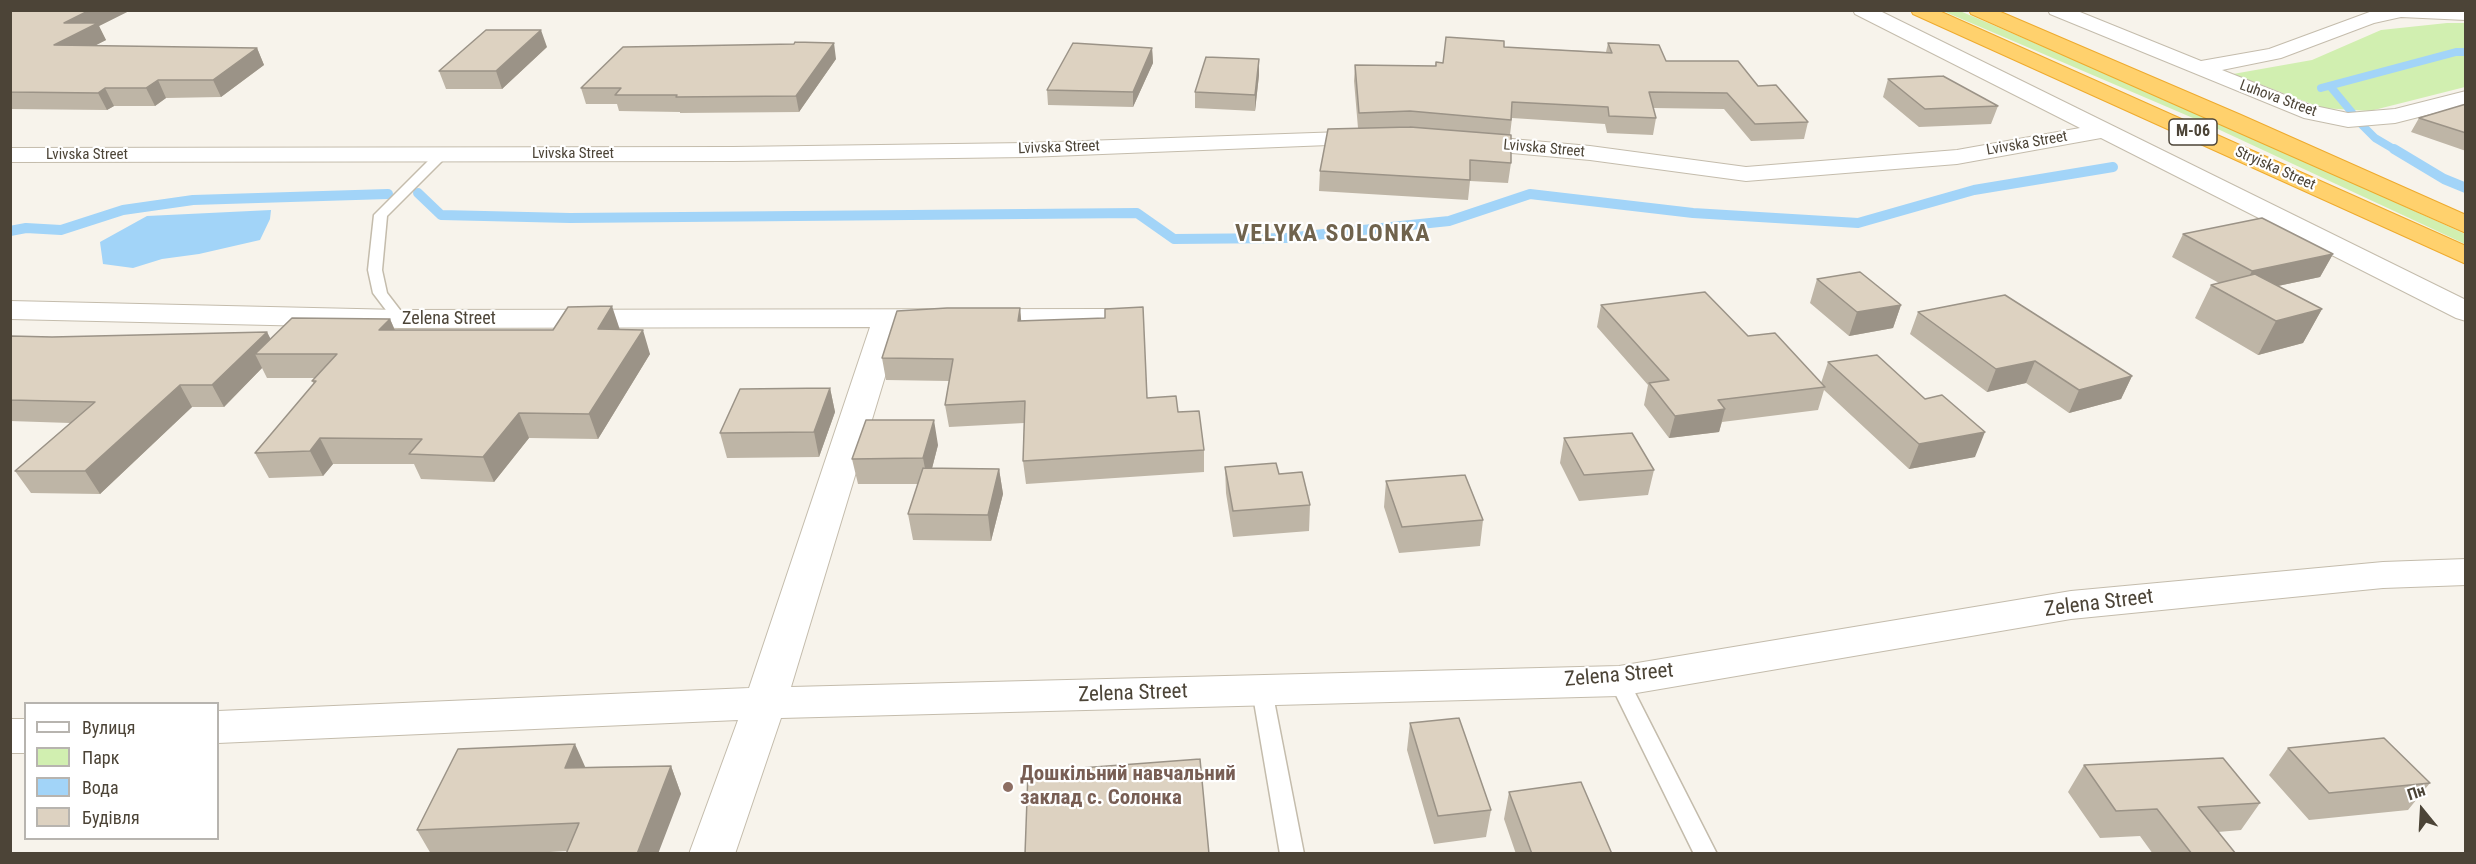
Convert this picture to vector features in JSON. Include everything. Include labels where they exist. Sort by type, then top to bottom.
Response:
[{"type":"highway","name":"Stryiska Street","points":[[1920,10],[2466,256]]},
{"type":"highway","name":"Stryiska Street","points":[[1978,10],[2233,120],[2466,225]]},
{"type":"street","points":[[1862,10],[2466,312]]},
{"type":"street","name":"Luhova Street","points":[[2057,10],[2304,111],[2348,120],[2395,116],[2466,98]]},
{"type":"street","name":"Luhova Street","points":[[2198,68],[2274,54],[2368,18],[2401,11],[2466,14]]},
{"type":"street","name":"Lvivska Street","points":[[1443,140],[1590,153],[1746,174],[1957,157],[2103,131]]},
{"type":"street","name":"Lvivska Street","points":[[10,155],[931,152],[1397,138]]},
{"type":"street","name":"Zelena Street","points":[[10,310],[400,319],[1109,318]]},
{"type":"street","points":[[712,854],[765,703],[888,318]]},
{"type":"street","name":"Zelena Street","points":[[219,727],[765,703],[1619,681],[2071,605],[2383,575],[2466,572]]},
{"type":"lane","points":[[400,319],[380,293],[375,270],[381,215],[443,153]]},
{"type":"lane","points":[[1619,681],[1706,854]]},
{"type":"lane","points":[[1262,690],[1292,854]]},
{"type":"green space","points":[[1943,11],[1960,11],[2220,122],[2465,234],[2465,244],[2207,124]]},
{"type":"green space","points":[[2465,23],[2465,87],[2370,111],[2322,108],[2233,74],[2312,60],[2381,30]]},
{"type":"water","points":[[271,210],[270,219],[260,240],[199,254],[162,259],[133,268],[103,264],[100,242],[147,216]]},
{"type":"building","points":[[10,10],[90,10],[64,23],[98,23],[54,45],[257,48],[213,80],[158,80],[146,88],[105,88],[98,93],[10,92]]},
{"type":"building","points":[[486,30],[541,30],[496,71],[439,71]]},
{"type":"building","points":[[1446,37],[1504,41],[1504,47],[1612,53],[1608,43],[1659,45],[1666,61],[1738,61],[1758,86],[1776,85],[1808,122],[1755,124],[1727,93],[1649,92],[1656,118],[1609,116],[1608,107],[1512,102],[1511,120],[1410,111],[1359,113],[1355,65],[1436,66],[1436,62],[1443,63]]},
{"type":"building","points":[[795,42],[834,43],[796,96],[615,95],[621,88],[581,88],[623,47],[794,44]]},
{"type":"building","points":[[1073,43],[1152,48],[1133,92],[1047,90]]},
{"type":"building","points":[[1206,57],[1259,59],[1255,95],[1195,92]]},
{"type":"building","points":[[1943,76],[1998,106],[1925,109],[1888,79]]},
{"type":"building","points":[[2466,104],[2466,133],[2419,118]]},
{"type":"building","points":[[1410,127],[1511,135],[1511,163],[1470,160],[1470,180],[1320,171],[1328,129]]},
{"type":"building","points":[[2262,218],[2333,254],[2252,271],[2183,234]]},
{"type":"building","points":[[1860,272],[1901,305],[1857,312],[1817,279]]},
{"type":"building","points":[[2255,274],[2322,309],[2276,321],[2211,285]]},
{"type":"building","points":[[1705,292],[1748,336],[1775,333],[1825,387],[1718,400],[1725,409],[1675,416],[1649,383],[1669,380],[1601,305]]},
{"type":"building","points":[[2005,295],[2132,376],[2079,390],[2035,361],[1996,369],[1918,312]]},
{"type":"building","points":[[612,306],[598,329],[643,330],[589,414],[519,413],[483,457],[409,454],[422,439],[320,438],[310,451],[255,453],[316,381],[312,381],[337,354],[255,354],[292,318],[390,319],[379,330],[553,330],[568,307]]},
{"type":"building","points":[[1143,307],[1147,398],[1176,396],[1178,412],[1199,411],[1204,450],[1023,461],[1025,401],[945,405],[953,359],[882,358],[897,311],[1020,308],[1018,321],[1105,318],[1105,309]]},
{"type":"building","points":[[267,332],[212,385],[180,385],[85,471],[15,471],[95,402],[10,400],[10,336]]},
{"type":"building","points":[[1877,355],[1925,399],[1942,395],[1985,432],[1919,444],[1828,362]]},
{"type":"building","points":[[830,388],[814,432],[720,433],[740,389]]},
{"type":"building","points":[[866,420],[934,420],[923,458],[852,459]]},
{"type":"building","points":[[1632,433],[1654,470],[1584,475],[1564,438]]},
{"type":"building","points":[[1276,463],[1279,474],[1302,472],[1310,505],[1233,511],[1225,467]]},
{"type":"building","points":[[923,468],[999,469],[988,515],[908,514]]},
{"type":"building","points":[[1465,475],[1483,520],[1402,527],[1386,481]]},
{"type":"building","points":[[1459,718],[1491,810],[1438,816],[1410,723]]},
{"type":"building","points":[[2384,738],[2430,783],[2329,793],[2288,748]]},
{"type":"building","points":[[575,744],[565,768],[671,766],[637,854],[566,854],[579,823],[417,830],[458,749]]},
{"type":"building","points":[[2223,758],[2260,803],[2198,807],[2236,854],[2192,854],[2157,809],[2116,811],[2084,765]]},
{"type":"building","points":[[1200,759],[1209,854],[1025,854],[1028,772]]},
{"type":"building","points":[[1581,782],[1612,854],[1532,854],[1509,792]]},
{"type":"waterway","points":[[2321,88],[2456,52],[2466,52]]},
{"type":"waterway","points":[[2330,86],[2354,115]]},
{"type":"waterway","points":[[2361,124],[2375,138],[2397,151]]},
{"type":"waterway","points":[[2394,149],[2444,179],[2466,188]]},
{"type":"waterway","points":[[418,193],[441,215],[570,218],[1137,213],[1174,239],[1286,238],[1449,221],[1530,194],[1693,213],[1858,223],[1974,190],[2113,167]]},
{"type":"waterway","points":[[10,231],[26,228],[61,230],[123,210],[193,200],[388,194]]},
{"type":"place","name":"Дошкільний навчальний заклад с. Солонка","points":[[1008,787]]},
{"type":"district","name":"VELYKA SOLONKA","points":[[1333,235]]}]
